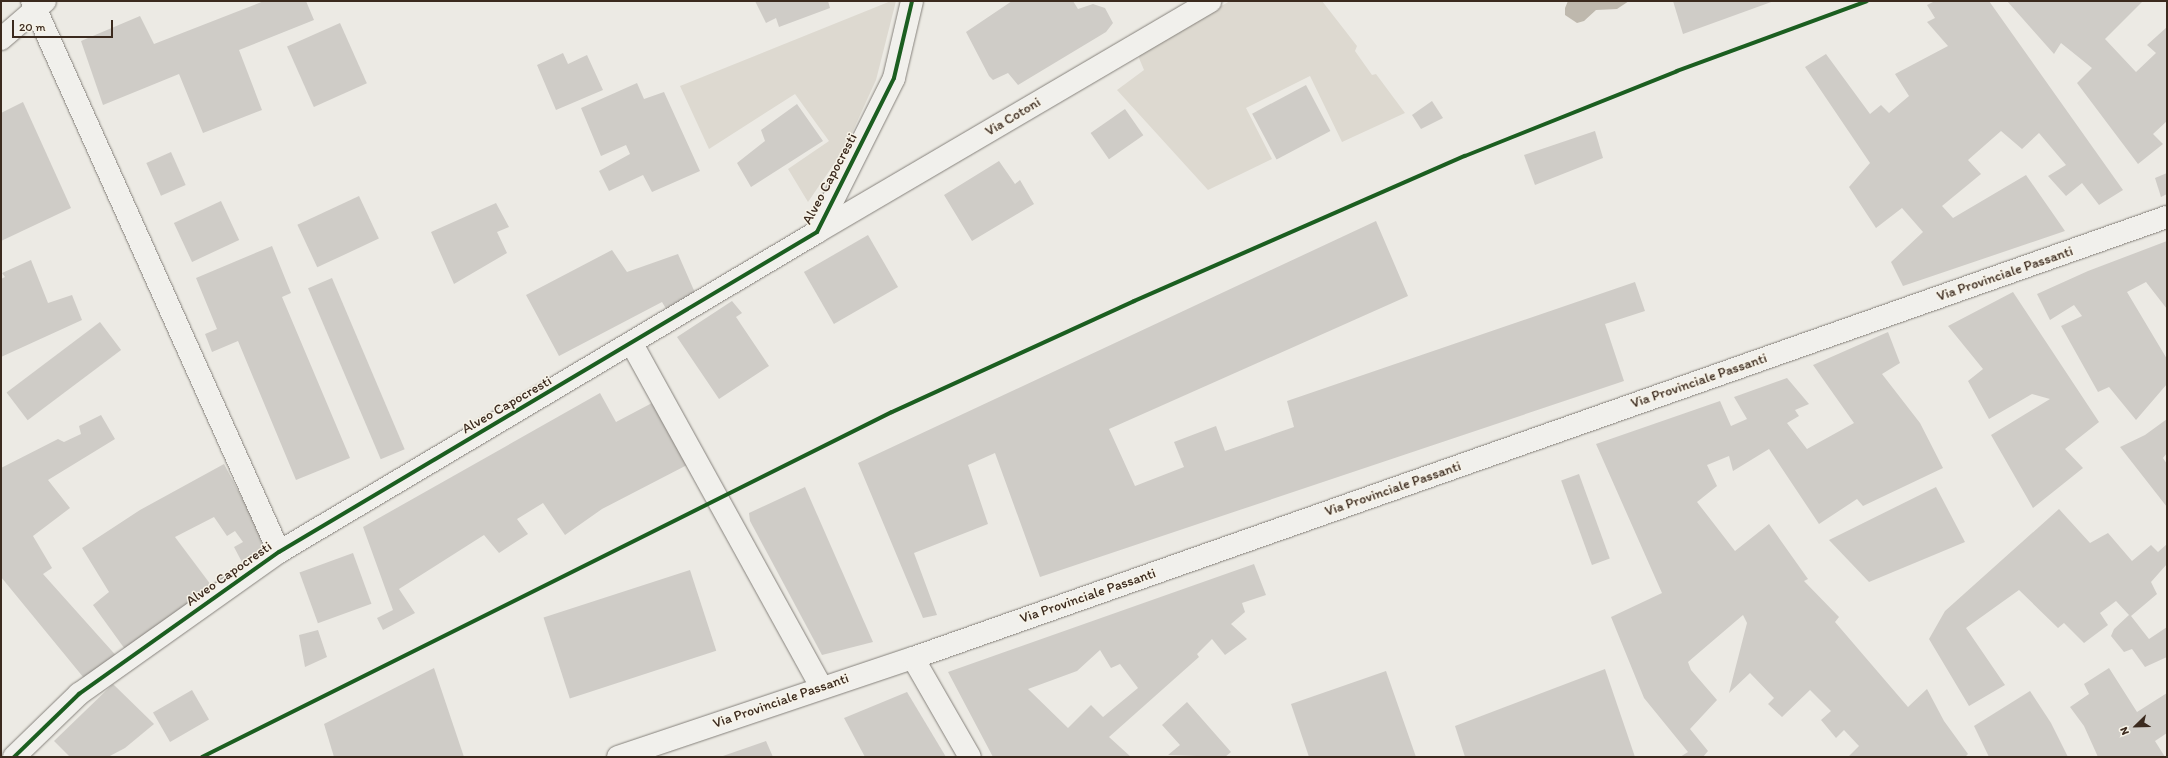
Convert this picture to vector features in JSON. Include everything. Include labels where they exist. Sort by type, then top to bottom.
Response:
[{"type":"street","name":"Alveo Capocresti","points":[[14,757],[79,694],[279,552],[632,344],[817,232],[894,78],[912,1]]},
{"type":"street","name":"Via Cotoni","points":[[817,232],[1210,1]]},
{"type":"street","points":[[1,39],[37,4],[279,552]]},
{"type":"street","name":"Via Provinciale Passanti","points":[[618,757],[821,687],[913,658],[2167,217]]},
{"type":"street","points":[[632,344],[821,687]]},
{"type":"street","points":[[913,658],[970,757]]},
{"type":"shaded area","points":[[891,1],[896,1],[876,80],[845,148],[808,202],[788,169],[829,141],[795,94],[709,149],[680,86]]},
{"type":"shaded area","points":[[1230,1],[1322,1],[1357,46],[1355,51],[1372,75],[1376,74],[1405,113],[1342,142],[1310,76],[1246,108],[1272,159],[1208,190],[1117,90],[1144,70],[1139,58],[1140,53]]},
{"type":"shaded area","points":[[1568,1],[1629,1],[1617,9],[1596,10],[1584,21],[1577,23],[1565,15],[1565,8]]},
{"type":"building","points":[[264,1],[306,1],[314,20],[239,50],[262,110],[203,133],[179,74],[103,105],[81,41],[140,16],[154,44]]},
{"type":"building","points":[[755,1],[828,1],[830,8],[779,27],[776,18],[766,23]]},
{"type":"building","points":[[1012,1],[1073,1],[1078,9],[1093,4],[1105,8],[1113,23],[1106,32],[1018,85],[1008,73],[993,80],[989,76],[966,32]]},
{"type":"building","points":[[1673,1],[1774,1],[1683,34]]},
{"type":"building","points":[[1935,1],[1989,1],[2123,190],[2099,205],[2082,183],[2066,196],[2048,176],[2066,165],[2039,133],[2022,149],[2001,131],[1968,160],[1981,174],[1942,206],[1953,218],[2026,175],[2065,231],[1903,286],[1891,262],[1923,232],[1902,208],[1876,228],[1849,187],[1870,163],[1805,67],[1826,54],[1870,114],[1881,105],[1889,113],[1909,96],[1895,74],[1948,46],[1927,22],[1935,18],[1927,5]]},
{"type":"building","points":[[2007,1],[2143,1],[2105,39],[2136,72],[2156,53],[2147,45],[2167,27],[2167,121],[2153,134],[2163,144],[2138,164],[2077,83],[2092,68],[2061,43],[2054,54]]},
{"type":"building","points":[[340,23],[367,83],[314,107],[287,47]]},
{"type":"building","points":[[563,53],[568,64],[587,55],[603,90],[556,110],[537,65]]},
{"type":"building","points":[[637,83],[644,99],[664,92],[700,171],[652,192],[643,175],[609,191],[599,171],[630,154],[626,145],[601,156],[581,108]]},
{"type":"building","points":[[1306,85],[1330,131],[1277,160],[1252,114]]},
{"type":"building","points":[[1432,101],[1443,118],[1421,129],[1412,115]]},
{"type":"building","points":[[23,102],[71,208],[1,241],[1,113]]},
{"type":"building","points":[[797,104],[823,141],[751,187],[737,163],[765,141],[761,130]]},
{"type":"building","points":[[1125,109],[1143,135],[1109,159],[1091,133]]},
{"type":"building","points":[[1595,131],[1603,158],[1535,185],[1524,155]]},
{"type":"building","points":[[171,152],[186,185],[161,196],[146,163]]},
{"type":"building","points":[[999,161],[1015,184],[1020,180],[1034,204],[972,241],[944,195]]},
{"type":"building","points":[[2167,173],[2167,194],[2161,197],[2155,178]]},
{"type":"building","points":[[359,196],[379,239],[317,267],[297,225]]},
{"type":"building","points":[[221,201],[239,240],[192,262],[174,223]]},
{"type":"building","points":[[496,203],[509,227],[497,232],[507,253],[454,284],[431,232]]},
{"type":"building","points":[[1376,221],[1408,296],[1109,429],[1135,486],[1184,467],[1174,442],[1216,426],[1225,451],[1294,427],[1287,401],[1635,282],[1645,311],[1605,324],[1624,381],[1040,577],[995,453],[968,465],[988,524],[914,553],[937,615],[923,618],[858,463]]},
{"type":"building","points":[[868,235],[898,287],[834,324],[804,272]]},
{"type":"building","points":[[2167,241],[2167,309],[2146,282],[2127,292],[2167,359],[2167,384],[2136,420],[2109,387],[2098,392],[2061,326],[2082,316],[2074,305],[2050,320],[2037,294],[2088,271]]},
{"type":"building","points":[[272,246],[291,293],[282,297],[350,458],[296,480],[238,341],[212,352],[205,334],[217,329],[196,278]]},
{"type":"building","points":[[612,250],[627,272],[678,254],[696,295],[668,312],[662,302],[559,356],[526,295]]},
{"type":"building","points":[[31,260],[48,303],[72,295],[82,320],[1,357],[1,279],[5,277],[2,273]]},
{"type":"building","points":[[332,278],[405,449],[381,459],[308,288]]},
{"type":"building","points":[[2013,292],[2099,422],[2065,449],[2083,468],[2033,508],[1991,435],[2050,399],[2032,394],[1989,419],[1968,381],[1983,369],[1948,326]]},
{"type":"building","points":[[732,301],[742,313],[736,317],[769,366],[719,399],[677,337]]},
{"type":"building","points":[[100,322],[121,350],[28,420],[7,392]]},
{"type":"building","points":[[1888,332],[1900,363],[1882,374],[1920,423],[1943,468],[1863,506],[1857,499],[1819,524],[1769,449],[1733,471],[1729,456],[1707,465],[1717,486],[1697,502],[1735,551],[1769,524],[1808,579],[1804,581],[1839,617],[1835,622],[1908,707],[1927,689],[1944,721],[1968,754],[1965,757],[1848,757],[1859,746],[1844,730],[1836,738],[1821,720],[1831,711],[1810,690],[1782,717],[1768,704],[1774,698],[1750,673],[1729,693],[1747,623],[1743,615],[1688,662],[1691,670],[1717,700],[1690,729],[1708,751],[1703,757],[1680,757],[1688,752],[1644,698],[1611,617],[1662,593],[1596,444],[1720,401],[1731,426],[1747,419],[1734,397],[1787,378],[1809,404],[1795,410],[1799,416],[1787,423],[1807,449],[1854,423],[1813,365]]},
{"type":"building","points":[[600,393],[616,422],[652,403],[687,465],[602,509],[565,535],[543,503],[517,519],[528,534],[499,553],[484,535],[399,589],[415,613],[383,630],[377,618],[393,610],[363,527]]},
{"type":"building","points":[[101,415],[115,439],[48,480],[70,508],[33,536],[52,568],[43,574],[120,660],[88,683],[1,577],[1,468],[58,439],[64,442],[81,434],[79,426]]},
{"type":"building","points":[[2167,419],[2167,453],[2163,458],[2167,464],[2167,507],[2120,447],[2145,435]]},
{"type":"building","points":[[224,464],[260,532],[264,553],[244,566],[234,547],[243,542],[235,531],[227,536],[214,517],[175,537],[214,589],[127,652],[93,605],[109,592],[82,548],[140,510]]},
{"type":"building","points":[[1579,474],[1610,559],[1592,565],[1561,480]]},
{"type":"building","points":[[805,487],[873,642],[822,655],[750,521],[749,513]]},
{"type":"building","points":[[1936,487],[1965,542],[1869,582],[1829,540]]},
{"type":"building","points":[[2059,509],[2090,543],[2108,533],[2132,561],[2151,545],[2158,552],[2167,544],[2167,564],[2151,582],[2157,594],[2131,616],[2149,639],[2167,627],[2167,657],[2145,667],[2132,649],[2124,652],[2111,636],[2114,629],[2129,615],[2116,601],[2100,613],[2108,625],[2084,643],[2064,623],[2058,628],[2019,590],[1966,628],[2005,685],[1969,706],[1929,639],[1945,611]]},
{"type":"building","points":[[353,553],[371,604],[318,623],[299,572]]},
{"type":"building","points":[[1254,564],[1266,595],[1242,603],[1245,612],[1231,624],[1247,639],[1225,655],[1212,639],[1197,654],[1199,657],[1109,737],[1131,757],[993,757],[948,672]],"holes":[[[1100,650],[1111,668],[1120,664],[1138,688],[1103,717],[1091,705],[1068,728],[1028,689],[1077,671]]]},
{"type":"building","points":[[690,570],[716,651],[570,698],[544,618]]},
{"type":"building","points":[[318,630],[327,657],[305,667],[299,635]]},
{"type":"building","points":[[434,668],[464,757],[334,757],[324,724]]},
{"type":"building","points":[[2109,668],[2137,712],[2167,693],[2167,733],[2155,741],[2165,757],[2098,757],[2084,726],[2070,707],[2089,694],[2084,684]]},
{"type":"building","points":[[1605,669],[1635,757],[1465,757],[1455,726]]},
{"type":"building","points":[[1386,671],[1416,757],[1309,757],[1291,704]]},
{"type":"building","points":[[113,684],[154,724],[125,748],[108,757],[70,757],[54,741]]},
{"type":"building","points":[[192,690],[209,719],[170,742],[153,712]]},
{"type":"building","points":[[2030,691],[2051,723],[2068,757],[1989,757],[1974,726]]},
{"type":"building","points":[[907,692],[946,757],[865,757],[844,718]]},
{"type":"building","points":[[1187,702],[1231,752],[1225,757],[1168,755],[1180,745],[1162,725]]},
{"type":"building","points":[[766,741],[773,757],[720,757]]},
{"type":"cycle path","points":[[14,757],[79,694],[279,552],[817,232],[894,78],[912,1]]},
{"type":"cycle path","points":[[202,757],[892,412],[1134,301],[1465,156],[1677,71],[1867,1]]}]
